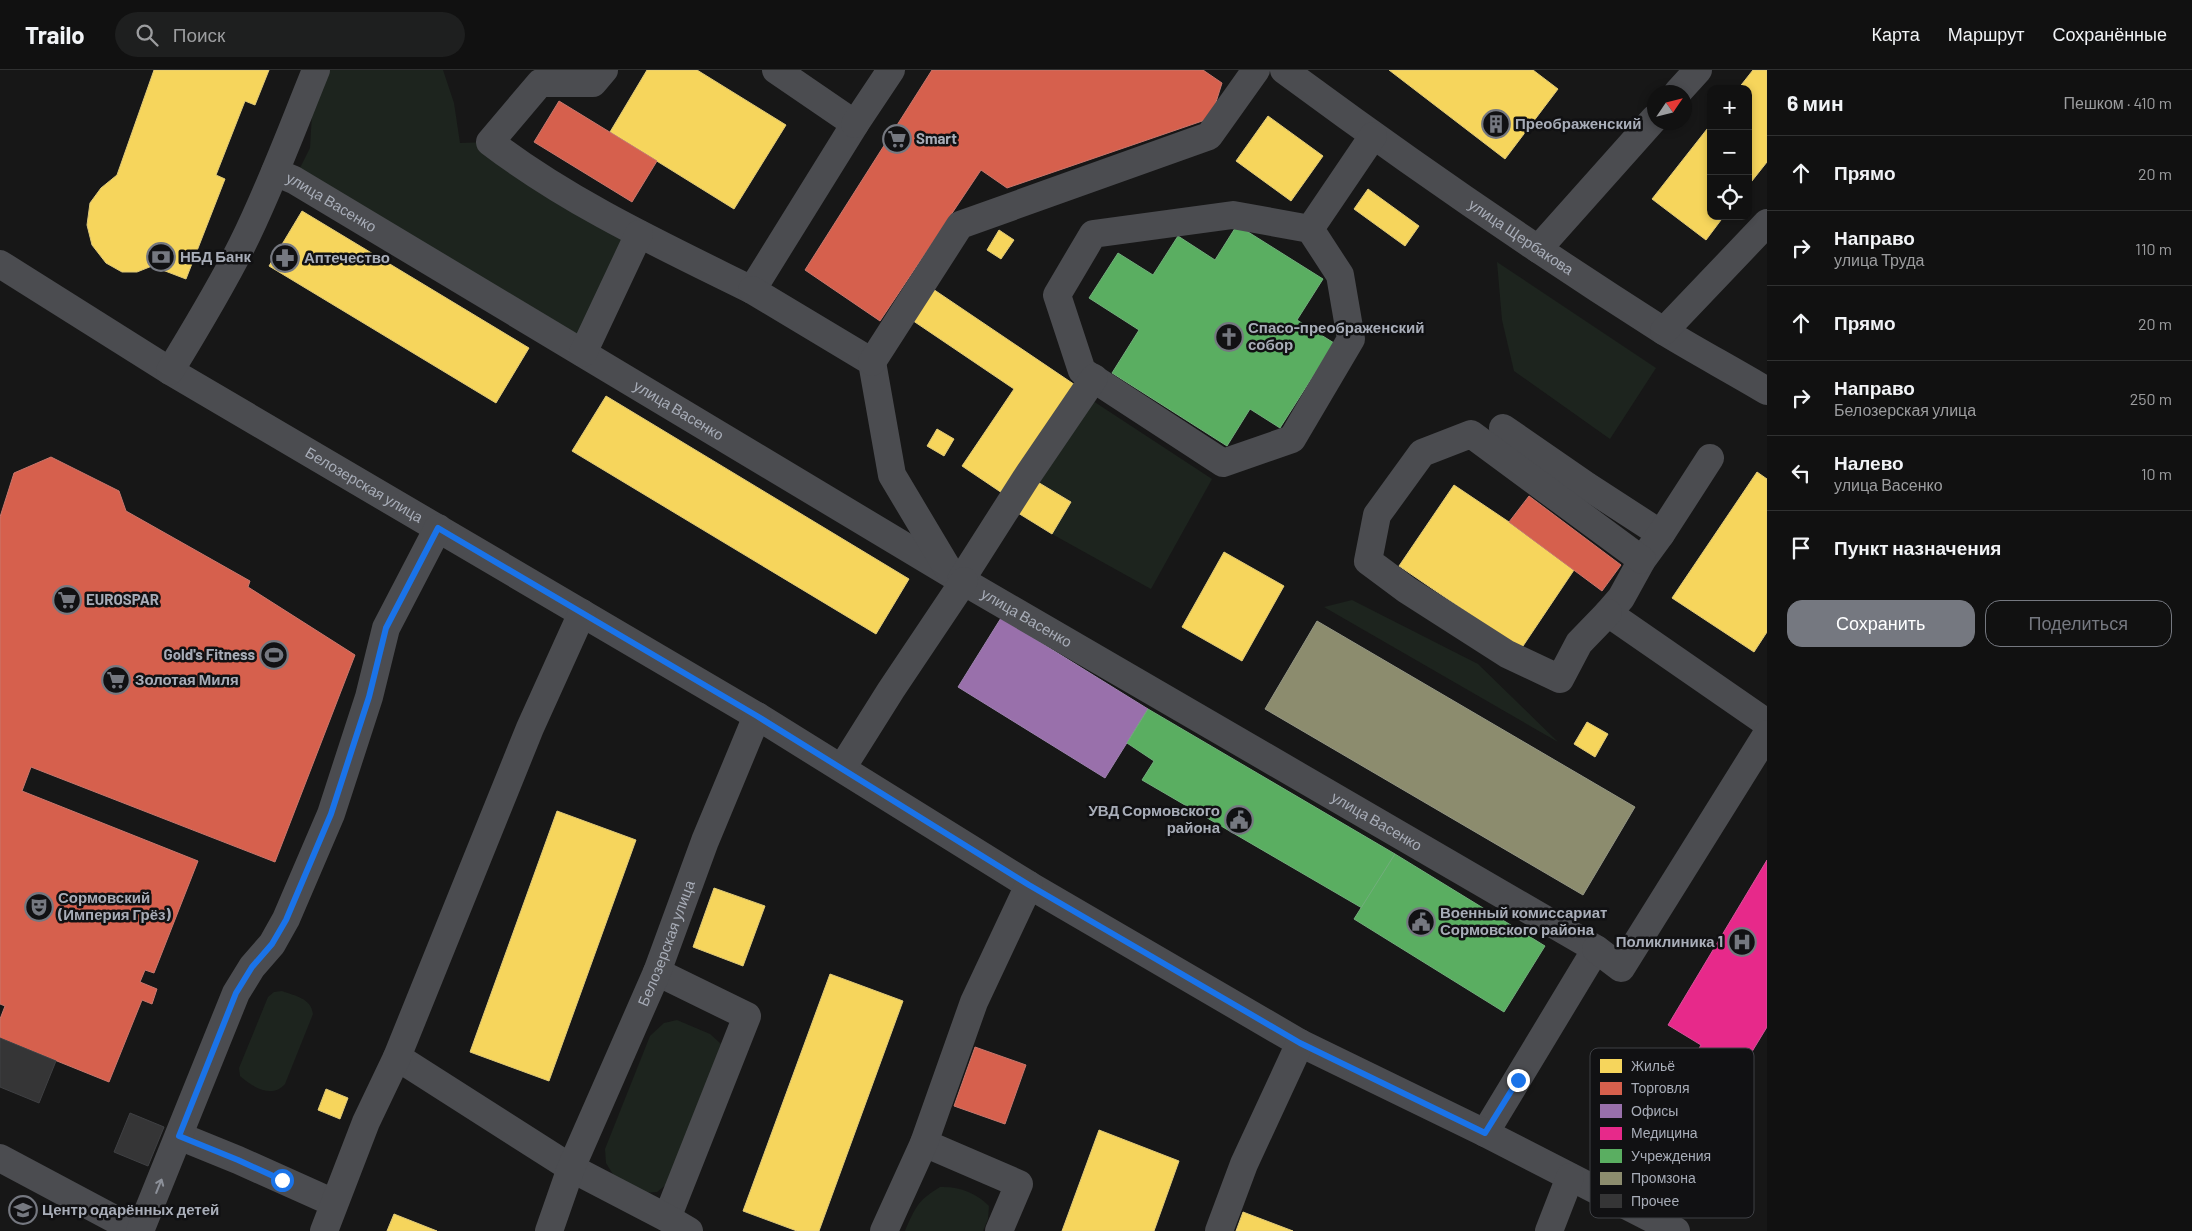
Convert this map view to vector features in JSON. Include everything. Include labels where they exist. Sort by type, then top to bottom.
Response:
[{"type":"street","points":[[170,371],[242,245],[275,172],[316,70]]},
{"type":"street","points":[[604,70],[593,83],[540,83],[490,142],[520,164],[639,234],[752,290],[872,362]]},
{"type":"street","points":[[776,70],[855,124]]},
{"type":"street","points":[[752,290],[855,124],[891,70]]},
{"type":"street","points":[[958,578],[892,475],[872,362],[960,225],[1209,136],[1256,70]]},
{"type":"street","name":"улица Щербакова","points":[[1284,70],[1374,136],[1538,249],[1664,331],[1767,391]]},
{"type":"street","points":[[1684,85],[1698,70]]},
{"type":"street","points":[[1538,249],[1647,127]]},
{"type":"street","points":[[1310,229],[1374,136]]},
{"type":"street","name":"улица Васенко","points":[[275,172],[294,180],[958,578],[1596,949],[1621,968],[1767,734]]},
{"type":"street","points":[[1232,215],[1310,229],[1340,275],[1351,339],[1292,438],[1223,463],[1082,371],[1057,294],[1093,234],[1232,215]]},
{"type":"street","points":[[1664,331],[1767,223]]},
{"type":"street","points":[[583,353],[639,234]]},
{"type":"street","name":"Белозерская улица","points":[[0,264],[170,371],[757,716],[1029,885],[1300,1043],[1485,1133],[1590,1187]]},
{"type":"street","points":[[842,768],[958,578],[1094,378]]},
{"type":"street","points":[[1502,428],[1661,534]]},
{"type":"street","points":[[1642,560],[1470,434],[1422,453],[1377,515],[1368,561],[1407,590],[1507,654],[1560,679],[1579,643],[1621,598],[1642,560],[1710,458]]},
{"type":"street","points":[[0,1158],[139,1231],[236,993],[252,967],[272,944],[286,920],[331,814],[369,697],[386,628],[438,528]]},
{"type":"street","points":[[324,1231],[366,1122],[397,1057],[530,728],[582,612]]},
{"type":"street","points":[[1608,613],[1767,722]]},
{"type":"street","name":"Белозерская улица","points":[[549,1231],[571,1168],[657,972],[705,841],[757,716]]},
{"type":"street","points":[[884,1231],[924,1143],[974,1002],[1029,885]]},
{"type":"street","points":[[1485,1133],[1596,949]]},
{"type":"street","points":[[397,1057],[571,1168],[678,1224],[748,1016],[657,972]]},
{"type":"street","points":[[1219,1231],[1244,1164],[1300,1043]]},
{"type":"street","points":[[179,1136],[334,1203]]},
{"type":"street","points":[[924,1143],[1019,1184],[999,1231]]},
{"type":"street","points":[[1549,1231],[1570,1177]]},
{"type":"street","name":"Белозерская улица","points":[[1650,1218],[1667,1227]]},
{"type":"shaded area","points":[[328,70],[443,70],[454,103],[460,143],[490,142],[639,234],[583,353],[294,180],[310,148],[312,113]]},
{"type":"shaded area","points":[[1497,262],[1656,368],[1610,439],[1514,371],[1502,320]]},
{"type":"shaded area","points":[[1090,399],[1212,479],[1151,589],[1052,534],[1071,502],[1038,482]]},
{"type":"shaded area","points":[[1352,600],[1478,664],[1558,742],[1324,607]]},
{"type":"shaded area","points":[[282,991],[306,1001],[313,1014],[285,1084],[274,1091],[262,1090],[240,1076],[239,1068],[268,997],[274,992]]},
{"type":"shaded area","points":[[677,1020],[710,1034],[721,1044],[672,1180],[657,1192],[642,1193],[614,1176],[606,1163],[605,1149],[650,1036],[664,1023]]},
{"type":"shaded area","points":[[940,1187],[967,1191],[979,1197],[989,1206],[988,1219],[983,1231],[905,1231],[918,1205]]},
{"type":"building: Жильё","points":[[154,70],[269,70],[255,105],[245,101],[216,175],[225,179],[186,279],[152,266],[137,272],[122,272],[106,263],[92,245],[87,225],[90,203],[101,188],[117,175]]},
{"type":"building: Жильё","points":[[647,70],[697,70],[786,125],[734,209],[610,132]]},
{"type":"building: Жильё","name":"Преображенский","points":[[1389,70],[1533,70],[1558,89],[1505,159]]},
{"type":"building: Жильё","points":[[1753,70],[1767,70],[1767,162],[1752,181],[1752,85],[1741,85]]},
{"type":"building: Жильё","points":[[1268,116],[1323,156],[1291,201],[1236,161]]},
{"type":"building: Жильё","points":[[1707,129],[1707,220],[1721,220],[1706,240],[1652,199]]},
{"type":"building: Жильё","points":[[1368,189],[1419,226],[1405,246],[1354,209]]},
{"type":"building: Жильё","points":[[302,211],[529,348],[496,403],[269,266]]},
{"type":"building: Жильё","points":[[999,230],[1014,240],[1001,259],[987,250]]},
{"type":"building: Жильё","points":[[927,285],[1081,389],[1008,497],[962,466],[1014,389],[906,316]]},
{"type":"building: Жильё","points":[[606,396],[909,579],[876,634],[572,451]]},
{"type":"building: Жильё","points":[[937,429],[954,439],[944,456],[927,446]]},
{"type":"building: Жильё","points":[[1757,472],[1767,479],[1767,632],[1754,652],[1672,598]]},
{"type":"building: Жильё","points":[[1036,481],[1071,502],[1052,534],[1018,513]]},
{"type":"building: Жильё","points":[[1454,485],[1509,522],[1574,570],[1521,649],[1399,566]]},
{"type":"building: Жильё","points":[[1224,552],[1284,586],[1242,661],[1182,627]]},
{"type":"building: Жильё","points":[[1587,722],[1608,734],[1595,757],[1574,744]]},
{"type":"building: Жильё","points":[[557,811],[636,840],[549,1081],[470,1052]]},
{"type":"building: Жильё","points":[[714,888],[765,906],[743,966],[693,947]]},
{"type":"building: Жильё","points":[[830,974],[903,1001],[819,1231],[797,1231],[743,1211]]},
{"type":"building: Жильё","points":[[326,1089],[348,1098],[340,1119],[318,1110]]},
{"type":"building: Жильё","points":[[1099,1130],[1179,1161],[1154,1231],[1062,1231]]},
{"type":"building: Жильё","points":[[1243,1212],[1293,1231],[1236,1231]]},
{"type":"building: Жильё","points":[[394,1214],[437,1231],[387,1231]]},
{"type":"building: Торговля","points":[[932,70],[1203,70],[1222,83],[1211,118],[1007,188],[981,170],[880,321],[805,270]]},
{"type":"building: Торговля","points":[[559,101],[657,161],[632,202],[534,142]]},
{"type":"building: Торговля","points":[[51,457],[119,491],[126,511],[250,581],[248,587],[355,655],[275,862],[31,767],[22,791],[198,861],[154,973],[145,970],[140,982],[157,989],[152,1004],[142,1000],[109,1082],[0,1038],[0,1019],[5,1006],[0,1004],[0,517],[14,473]]},
{"type":"building: Торговля","points":[[1529,496],[1621,565],[1602,591],[1509,522]]},
{"type":"building: Торговля","points":[[975,1047],[1026,1065],[1005,1124],[954,1106]]},
{"type":"building: Офисы","points":[[1001,618],[1148,709],[1105,778],[958,687]]},
{"type":"building: Медицина","name":"Поликлиника 1","points":[[1767,860],[1767,1027],[1754,1048],[1699,1048],[1701,1045],[1668,1025]]},
{"type":"building: Учреждения","name":"Спасо-преображенский собор","points":[[1237,225],[1323,279],[1297,320],[1334,343],[1280,428],[1250,409],[1227,446],[1112,373],[1139,330],[1089,298],[1118,253],[1153,275],[1178,236],[1215,260]]},
{"type":"building: Учреждения","points":[[1148,709],[1395,854],[1362,908],[1142,780],[1154,761],[1127,743]]},
{"type":"building: Учреждения","points":[[1395,854],[1545,946],[1504,1012],[1354,919]]},
{"type":"building: Промзона","points":[[1317,621],[1635,807],[1583,895],[1265,709]]},
{"type":"building: Прочее","points":[[0,1038],[56,1061],[39,1103],[0,1087]]},
{"type":"building: Прочее","points":[[130,1113],[164,1127],[148,1166],[114,1152]]},
{"type":"place","name":"Преображенский","points":[[1496,124]]},
{"type":"place","name":"Smart","points":[[897,139]]},
{"type":"place","name":"НБД Банк","points":[[161,257]]},
{"type":"place","name":"Аптечество","points":[[285,258]]},
{"type":"place","name":"Спасо-преображенский собор","points":[[1229,337]]},
{"type":"place","name":"EUROSPAR","points":[[67,600]]},
{"type":"place","name":"Gold's Fitness","points":[[274,655]]},
{"type":"place","name":"Золотая Миля","points":[[116,680]]},
{"type":"place","name":"УВД Сормовского района","points":[[1239,820]]},
{"type":"place","name":"Сормовский (Империя Грёз)","points":[[39,907]]},
{"type":"place","name":"Военный комиссариат Сормовского района","points":[[1421,922]]},
{"type":"place","name":"Поликлиника 1","points":[[1742,942]]},
{"type":"place","name":"Центр одарённых детей","points":[[23,1210]]},
{"type":"route","points":[[282,1180],[179,1136],[236,993],[252,967],[272,944],[286,920],[331,814],[369,697],[386,628],[438,528],[757,716],[1029,885],[1300,1043],[1485,1133],[1518,1080]]}]
